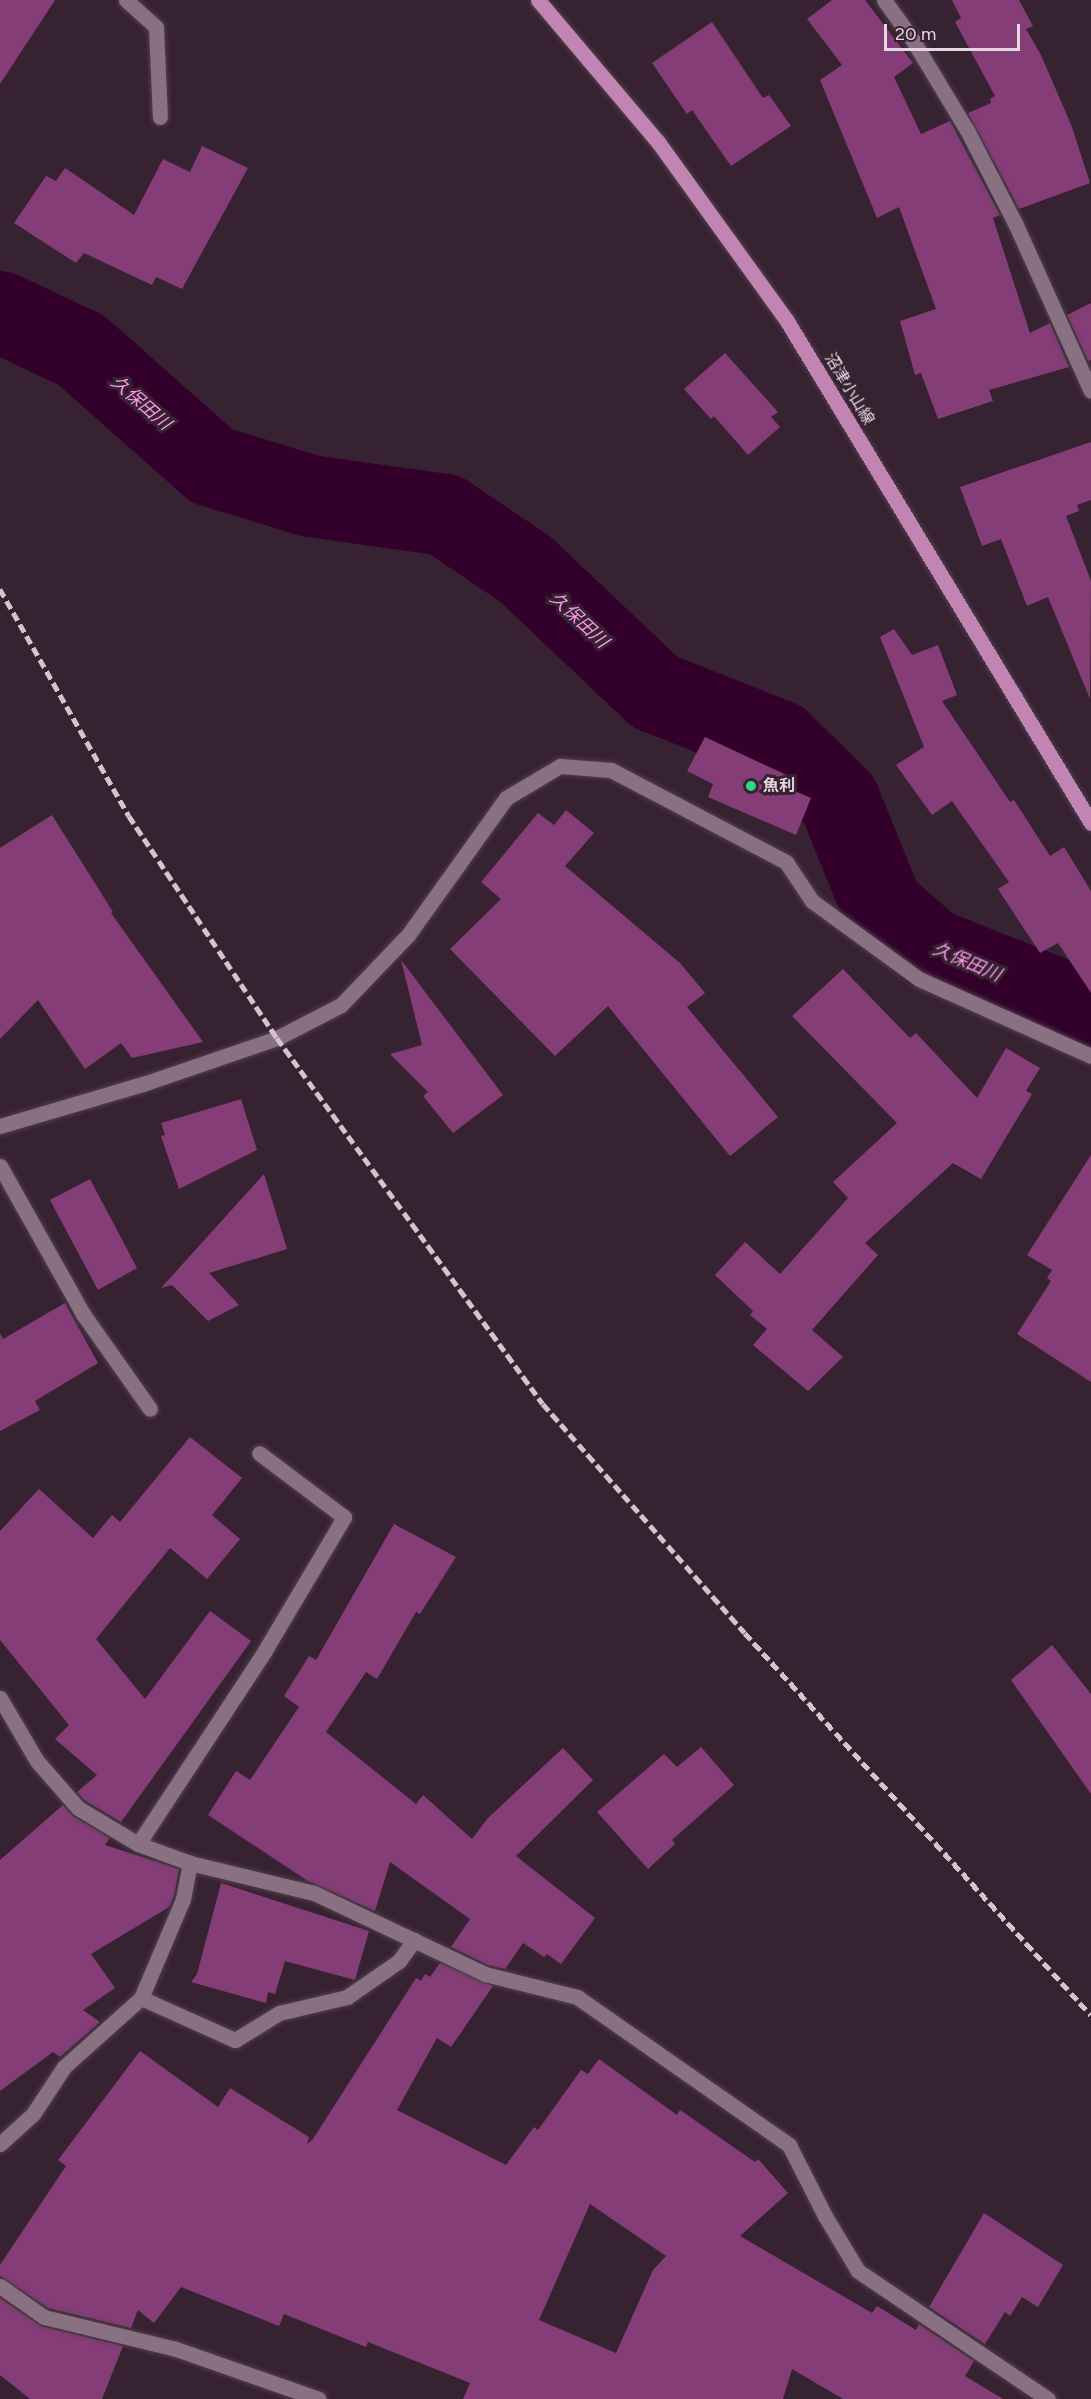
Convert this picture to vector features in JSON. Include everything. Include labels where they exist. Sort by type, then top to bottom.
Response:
[{"type":"main road","name":"沼津小山線","points":[[537,0],[658,142],[788,321],[1091,823]]},
{"type":"street","points":[[126,0],[156,27],[160,117]]},
{"type":"street","points":[[884,0],[912,39],[967,130],[1015,223],[1091,391]]},
{"type":"street","points":[[0,1126],[143,1084],[277,1038],[341,1005],[408,934],[506,798],[560,766],[611,770],[786,862],[812,901],[919,979],[1091,1056]]},
{"type":"street","points":[[0,1166],[83,1314],[150,1409]]},
{"type":"street","points":[[138,1844],[264,1652],[344,1517],[259,1454]]},
{"type":"street","points":[[0,1698],[37,1761],[78,1808],[138,1844],[190,1863],[314,1893],[485,1974],[577,1997],[789,2145],[825,2216],[858,2271],[1048,2399]]},
{"type":"street","points":[[0,2144],[33,2114],[64,2067],[141,1998],[183,1899],[190,1863]]},
{"type":"street","points":[[141,1998],[235,2040],[279,2013],[346,1997],[399,1961],[414,1940]]},
{"type":"street","points":[[0,2286],[44,2317],[176,2349],[319,2399]]},
{"type":"building","points":[[0,0],[55,0],[0,84]]},
{"type":"building","points":[[832,0],[865,0],[913,63],[894,77],[921,134],[950,121],[1000,215],[993,218],[1030,333],[1050,323],[1069,367],[989,390],[993,401],[938,419],[921,373],[915,375],[900,321],[936,309],[899,207],[877,218],[820,80],[842,65],[807,19]]},
{"type":"building","points":[[952,0],[1019,0],[1033,26],[1026,29],[1041,55],[1072,127],[1090,183],[1019,209],[968,113],[991,103],[990,99],[995,96],[955,22],[961,18]]},
{"type":"building","points":[[712,22],[763,98],[769,95],[791,126],[731,166],[692,110],[687,114],[652,63]]},
{"type":"building","points":[[202,146],[248,168],[182,289],[156,277],[152,285],[84,253],[76,263],[14,223],[46,176],[56,181],[65,168],[134,215],[163,159],[190,172]]},
{"type":"building","points":[[1091,303],[1091,360],[1088,361],[1067,315]]},
{"type":"building","points":[[725,353],[778,412],[771,417],[780,427],[748,455],[714,416],[711,419],[684,389]]},
{"type":"building","points":[[1091,442],[1091,500],[1077,505],[1079,511],[1066,516],[1091,581],[1090,699],[1048,597],[1027,606],[1001,539],[982,546],[960,487]]},
{"type":"building","points":[[894,629],[912,655],[938,645],[957,695],[942,701],[1010,802],[1014,800],[1050,856],[1064,847],[1091,891],[1091,993],[1058,943],[1040,953],[998,889],[1009,882],[952,801],[932,815],[896,765],[924,747],[880,637]]},
{"type":"building","name":"魚利","points":[[705,737],[793,778],[788,788],[811,798],[796,835],[708,797],[713,784],[687,771]]},
{"type":"building","points":[[566,810],[594,833],[565,866],[680,963],[705,993],[687,1007],[778,1117],[730,1156],[608,1006],[555,1056],[450,949],[501,899],[481,882],[538,813],[554,825]]},
{"type":"building","points":[[52,815],[113,912],[111,913],[203,1042],[132,1058],[121,1043],[85,1069],[38,1000],[0,1039],[0,848]]},
{"type":"building","points":[[401,960],[503,1095],[453,1133],[423,1096],[428,1092],[390,1054],[422,1045]]},
{"type":"building","points":[[843,969],[910,1038],[916,1033],[977,1098],[1006,1048],[1040,1068],[1026,1091],[1032,1094],[981,1179],[953,1163],[865,1243],[878,1255],[812,1330],[843,1357],[808,1391],[753,1345],[767,1329],[750,1315],[753,1311],[715,1275],[745,1242],[780,1274],[848,1198],[833,1182],[897,1123],[792,1016]]},
{"type":"building","points":[[241,1099],[257,1150],[179,1189],[161,1136],[165,1135],[161,1123]]},
{"type":"building","points":[[1091,1155],[1091,1382],[1017,1334],[1051,1281],[1047,1278],[1052,1270],[1027,1255]]},
{"type":"building","points":[[264,1174],[287,1249],[209,1273],[239,1305],[208,1321],[172,1285],[161,1288]]},
{"type":"building","points":[[90,1179],[137,1268],[98,1290],[50,1200]]},
{"type":"building","points":[[65,1303],[98,1363],[35,1401],[40,1410],[0,1431],[0,1333],[3,1339]]},
{"type":"building","points":[[190,1437],[242,1478],[212,1515],[240,1539],[207,1579],[170,1548],[96,1639],[145,1699],[210,1611],[251,1641],[121,1822],[84,1800],[77,1792],[97,1775],[55,1739],[69,1725],[0,1640],[0,1531],[39,1489],[93,1538],[112,1515],[120,1522]]},
{"type":"building","points":[[394,1524],[456,1557],[420,1614],[416,1612],[377,1679],[366,1672],[326,1732],[416,1804],[423,1795],[472,1839],[488,1818],[563,1748],[593,1780],[516,1856],[595,1918],[561,1964],[547,1954],[544,1957],[523,1943],[505,1969],[488,1965],[451,1947],[470,1919],[390,1862],[375,1911],[308,1881],[208,1815],[236,1771],[250,1780],[299,1707],[284,1696],[309,1656],[316,1660]]},
{"type":"building","points":[[1052,1645],[1091,1694],[1091,1794],[1011,1680]]},
{"type":"building","points":[[701,1747],[734,1785],[672,1840],[675,1844],[648,1869],[597,1812],[664,1754],[677,1767]]},
{"type":"building","points":[[63,1805],[73,1816],[110,1838],[105,1845],[179,1869],[174,1896],[169,1907],[91,1954],[115,1988],[83,2010],[100,2022],[60,2057],[53,2052],[0,2091],[0,1860]]},
{"type":"building","points":[[221,1883],[369,1931],[355,1980],[285,1961],[275,1994],[268,1992],[266,2003],[191,1982],[197,1974]]},
{"type":"building","points":[[440,1963],[493,1986],[451,2047],[437,2038],[397,2110],[506,2165],[534,2127],[538,2130],[581,2070],[588,2074],[599,2059],[677,2115],[680,2110],[755,2162],[758,2159],[788,2193],[740,2236],[872,2313],[877,2306],[916,2330],[919,2324],[974,2361],[965,2376],[1003,2399],[843,2399],[792,2369],[783,2399],[463,2399],[470,2383],[368,2342],[366,2347],[284,2314],[279,2326],[181,2287],[154,2323],[138,2310],[131,2328],[48,2308],[0,2276],[0,2265],[66,2166],[58,2160],[140,2051],[218,2107],[230,2088],[309,2137],[307,2144],[313,2139],[416,1978],[421,1981],[425,1974],[430,1977]],"holes":[[[590,2204],[666,2256],[653,2270],[616,2353],[539,2320]]]},
{"type":"building","points":[[984,2213],[1063,2265],[1038,2307],[1022,2297],[1010,2316],[1005,2312],[985,2344],[929,2307]]},
{"type":"building","points":[[0,2298],[41,2326],[123,2346],[102,2399],[30,2399],[0,2375]]},
{"type":"waterway","name":"久保田川","points":[[0,312],[81,350],[212,466],[310,496],[445,515],[525,569],[655,692],[779,741],[839,800],[882,906],[931,949],[1091,1013]]},
{"type":"railway","points":[[0,589],[129,816],[277,1038],[543,1404],[745,1633],[1091,2015]]},
{"type":"place","name":"魚利","points":[[751,786]]}]
